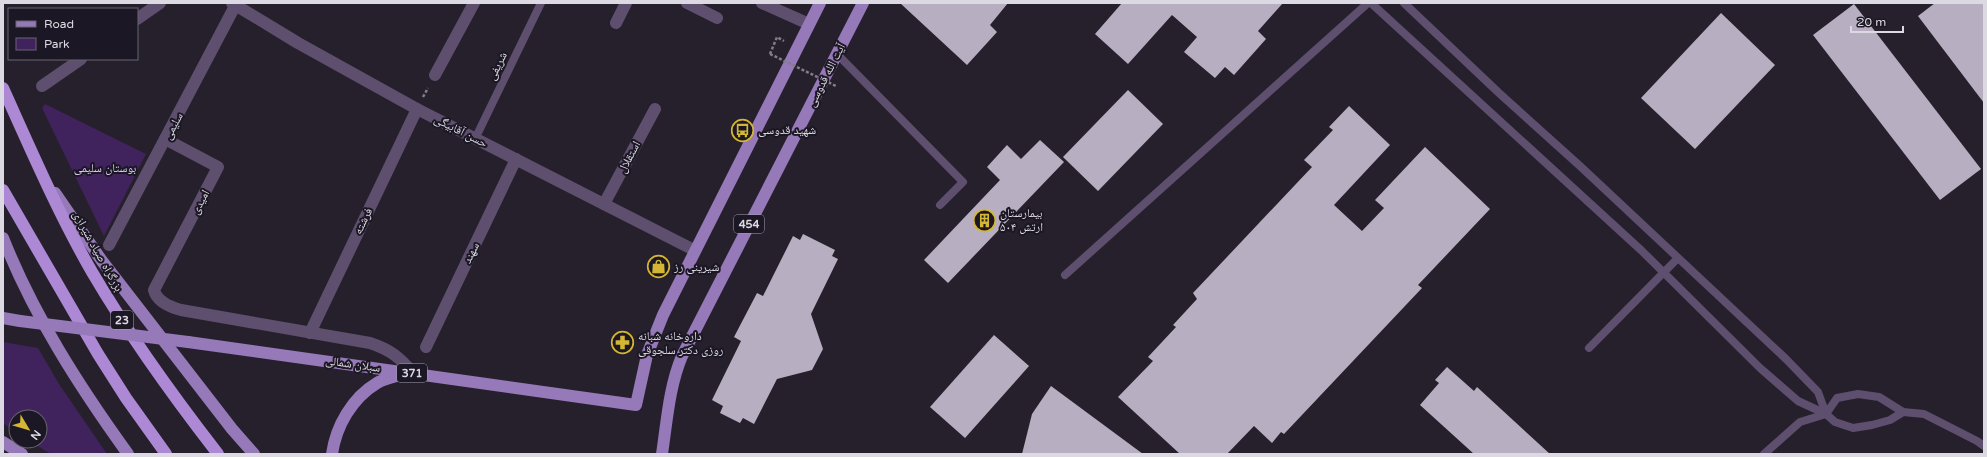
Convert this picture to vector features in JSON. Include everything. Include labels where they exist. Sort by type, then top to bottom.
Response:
[{"type":"highway","name":"بزرگراه صیاد شیرازی","points":[[3,88],[43,176],[92,271],[114,308],[175,398],[218,454]]},
{"type":"highway","points":[[3,190],[98,354],[126,398],[166,454]]},
{"type":"main road","points":[[694,250],[820,3]]},
{"type":"main road","name":"آیت الله قدوسی","points":[[662,454],[671,391],[676,371],[682,356],[863,3]]},
{"type":"main road","points":[[43,176],[102,261],[232,429],[254,454]]},
{"type":"main road","points":[[3,238],[15,268],[62,357],[128,454]]},
{"type":"main road","name":"سبلان شمالی","points":[[3,318],[188,342],[636,405],[651,342],[694,250]]},
{"type":"main road","points":[[332,454],[340,425],[354,403],[377,383],[393,377],[413,373]]},
{"type":"main road","points":[[3,442],[22,454]]},
{"type":"street","points":[[138,18],[160,3]]},
{"type":"street","points":[[435,75],[474,3]]},
{"type":"street","points":[[616,24],[626,3]]},
{"type":"street","points":[[687,3],[718,18]]},
{"type":"street","points":[[762,3],[809,24]]},
{"type":"street","name":"حسن آقابیگی","points":[[235,4],[298,43],[417,109],[694,250]]},
{"type":"street","name":"سلیمی","points":[[109,245],[235,4]]},
{"type":"street","points":[[42,86],[79,60]]},
{"type":"street","name":"فرشته","points":[[310,333],[417,109]]},
{"type":"street","name":"استقلال","points":[[604,204],[655,109]]},
{"type":"street","name":"امیدی","points":[[165,139],[218,167],[154,290],[157,298],[171,308],[310,333]]},
{"type":"street","name":"سهند","points":[[426,347],[516,159]]},
{"type":"street","points":[[310,333],[370,343],[387,349],[400,358],[413,373]]},
{"type":"lane","name":"شریفی","points":[[475,139],[541,3]]},
{"type":"lane","points":[[1066,275],[1368,3]]},
{"type":"lane","points":[[1371,3],[1664,273],[1760,368],[1798,401],[1826,414],[1835,422],[1853,428],[1890,420],[1902,412]]},
{"type":"lane","points":[[1404,3],[1786,359],[1818,392],[1826,414]]},
{"type":"lane","points":[[837,54],[963,182],[940,205]]},
{"type":"lane","points":[[1589,348],[1678,258]]},
{"type":"lane","points":[[1764,454],[1800,422],[1826,414],[1837,398],[1858,394],[1879,397],[1902,412],[1924,414],[1984,446]]},
{"type":"path","points":[[777,37],[770,54],[836,86]]},
{"type":"path","points":[[417,109],[435,75]]},
{"type":"green space","name":"بوستان سلیمی","points":[[45,104],[146,154],[104,236],[42,108]]},
{"type":"green space","points":[[3,342],[38,348],[59,384],[107,454],[51,454],[43,449],[48,449],[48,409],[8,409],[8,426],[3,423]]},
{"type":"building","points":[[900,3],[1008,3],[990,25],[997,32],[967,65]]},
{"type":"building","points":[[1122,3],[1283,3],[1258,31],[1266,39],[1234,75],[1225,67],[1215,78],[1184,52],[1197,37],[1172,15],[1128,64],[1095,34]]},
{"type":"building","points":[[1935,3],[1984,3],[1984,103],[1918,16]]},
{"type":"building","points":[[1854,4],[1981,169],[1940,200],[1813,35]]},
{"type":"building","points":[[1721,13],[1775,65],[1695,149],[1641,98]]},
{"type":"building","points":[[1128,90],[1163,124],[1098,191],[1063,157]]},
{"type":"building","points":[[1349,106],[1390,145],[1334,205],[1362,231],[1384,208],[1375,200],[1425,147],[1490,209],[1418,285],[1422,288],[1284,434],[1281,432],[1272,443],[1254,426],[1227,454],[1180,454],[1118,397],[1153,361],[1148,357],[1176,327],[1173,325],[1197,299],[1193,293],[1312,167],[1304,160],[1333,130],[1329,127]]},
{"type":"building","name":"بیمارستان ۵۰۴ ارتش","points":[[1040,140],[1064,162],[948,283],[924,260],[1000,180],[987,167],[1007,145],[1021,159]]},
{"type":"building","points":[[803,234],[835,250],[832,256],[838,259],[811,314],[823,349],[812,370],[777,379],[754,424],[743,418],[740,423],[720,413],[723,406],[712,400],[741,341],[734,337],[757,293],[763,296],[793,236],[800,240]]},
{"type":"building","points":[[994,335],[1029,366],[965,438],[930,407]]},
{"type":"building","points":[[1447,367],[1474,391],[1477,387],[1550,454],[1474,454],[1420,405],[1439,383],[1435,380]]},
{"type":"building","points":[[1051,386],[1143,454],[1022,454],[1032,414]]},
{"type":"place","name":"شهید قدوسی","points":[[742,130]]},
{"type":"place","name":"بیمارستان ۵۰۴ ارتش","points":[[985,220]]},
{"type":"place","name":"شیرینی رز","points":[[659,267]]},
{"type":"place","name":"داروخانه شبانه روزی دکتر سلجوقی","points":[[623,343]]}]
